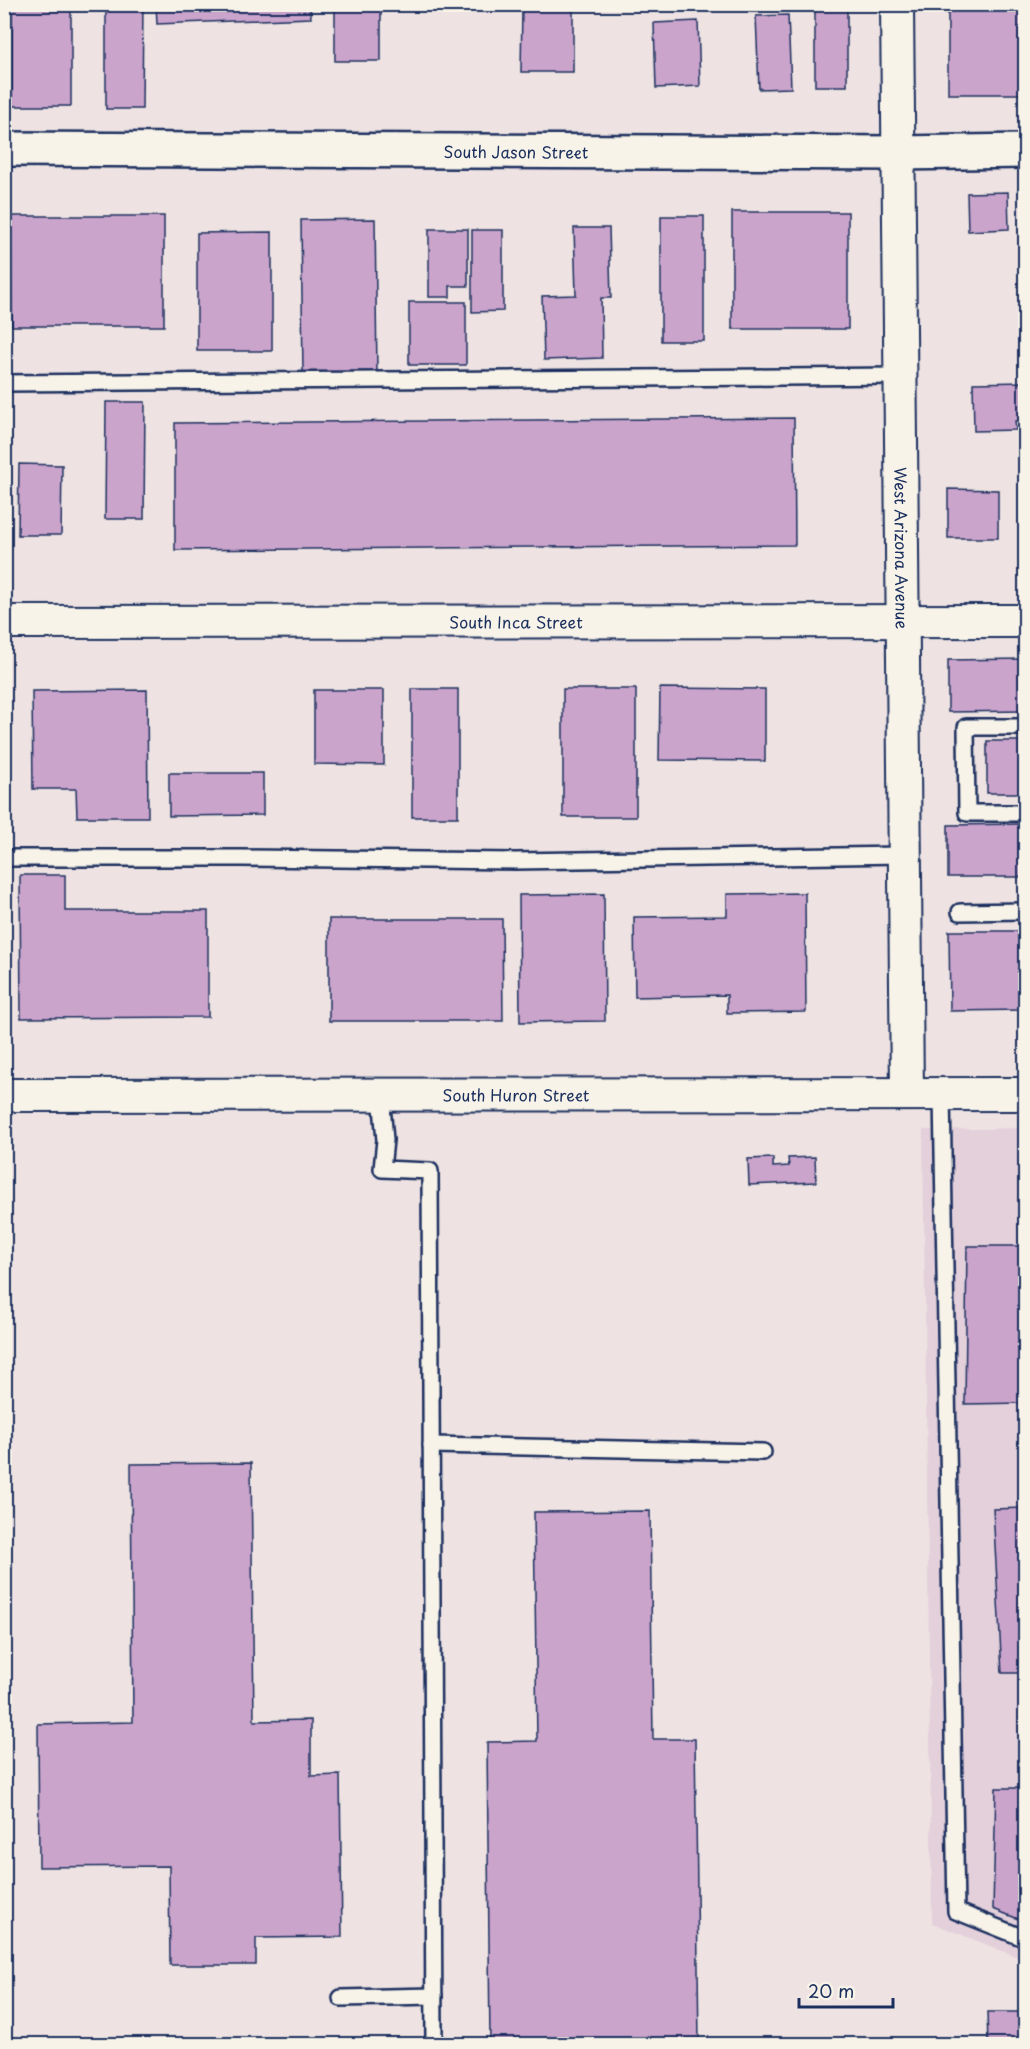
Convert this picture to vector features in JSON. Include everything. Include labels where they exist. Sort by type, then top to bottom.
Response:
[{"type":"street","name":"West Arizona Avenue","points":[[897,4],[907,1094]]},
{"type":"street","name":"South Jason Street","points":[[4,149],[898,153],[1026,151]]},
{"type":"street","name":"South Inca Street","points":[[4,622],[1026,621]]},
{"type":"street","name":"South Huron Street","points":[[4,1095],[1026,1094]]},
{"type":"lane","points":[[4,383],[900,376]]},
{"type":"lane","points":[[1026,727],[966,727],[967,813],[1026,813]]},
{"type":"lane","points":[[4,858],[515,861],[904,855]]},
{"type":"lane","points":[[960,912],[1026,912]]},
{"type":"lane","points":[[942,1094],[956,1911],[1026,1939]]},
{"type":"lane","points":[[381,1095],[385,1140],[382,1169],[430,1171],[434,2044]]},
{"type":"lane","points":[[431,1445],[763,1452]]},
{"type":"lane","points":[[341,1998],[434,1996]]},
{"type":"shaded area","points":[[1025,1128],[1025,1960],[932,1923],[923,1130]]},
{"type":"building","points":[[12,4],[71,4],[71,106],[12,106]]},
{"type":"building","points":[[106,4],[143,4],[142,109],[106,109]]},
{"type":"building","points":[[156,4],[310,4],[311,18],[157,24]]},
{"type":"building","points":[[335,4],[381,4],[381,61],[335,61]]},
{"type":"building","points":[[397,4],[417,4],[417,8],[397,7]]},
{"type":"building","points":[[536,4],[573,4],[573,72],[521,72],[522,9],[536,9]]},
{"type":"building","points":[[815,4],[847,4],[847,86],[815,86]]},
{"type":"building","points":[[948,4],[1022,4],[1022,94],[948,94]]},
{"type":"building","points":[[788,15],[791,88],[759,89],[756,16]]},
{"type":"building","points":[[698,21],[700,86],[656,88],[654,23]]},
{"type":"building","points":[[1008,192],[1009,229],[968,231],[967,193]]},
{"type":"building","points":[[732,212],[848,212],[848,329],[732,329]]},
{"type":"building","points":[[11,216],[164,216],[164,326],[12,326]]},
{"type":"building","points":[[661,216],[704,216],[704,341],[661,341]]},
{"type":"building","points":[[375,219],[377,372],[303,373],[301,220]]},
{"type":"building","points":[[574,228],[609,228],[611,298],[601,298],[602,358],[544,360],[542,296],[576,295]]},
{"type":"building","points":[[429,229],[468,229],[468,286],[450,286],[450,297],[429,297]]},
{"type":"building","points":[[472,230],[503,230],[503,311],[472,312]]},
{"type":"building","points":[[272,232],[272,351],[197,351],[197,233]]},
{"type":"building","points":[[409,302],[466,302],[466,365],[409,365]]},
{"type":"building","points":[[1026,382],[1026,421],[1015,421],[1016,430],[974,431],[973,383]]},
{"type":"building","points":[[106,402],[145,402],[144,519],[105,519]]},
{"type":"building","points":[[794,418],[795,545],[175,550],[175,423]]},
{"type":"building","points":[[19,464],[62,465],[61,535],[18,535]]},
{"type":"building","points":[[948,489],[998,490],[998,538],[948,538]]},
{"type":"building","points":[[1026,659],[1026,711],[948,712],[948,660]]},
{"type":"building","points":[[660,688],[765,689],[765,761],[659,760]]},
{"type":"building","points":[[412,689],[458,689],[458,817],[412,817]]},
{"type":"building","points":[[563,689],[636,689],[636,817],[563,817]]},
{"type":"building","points":[[147,690],[148,817],[77,817],[76,789],[33,789],[32,691]]},
{"type":"building","points":[[314,690],[384,690],[384,765],[314,764]]},
{"type":"building","points":[[987,741],[1026,741],[1026,793],[987,793]]},
{"type":"building","points":[[169,773],[263,773],[263,815],[169,816]]},
{"type":"building","points":[[1026,824],[1026,877],[948,877],[948,825]]},
{"type":"building","points":[[20,875],[65,875],[65,911],[208,911],[208,1017],[21,1018]]},
{"type":"building","points":[[805,893],[806,1012],[727,1013],[727,995],[635,997],[634,917],[727,916],[727,894]]},
{"type":"building","points":[[604,894],[605,1021],[520,1022],[519,895]]},
{"type":"building","points":[[329,919],[502,919],[503,1021],[329,1021]]},
{"type":"building","points":[[949,931],[1026,931],[1026,1010],[950,1011]]},
{"type":"building","points":[[815,1157],[816,1182],[749,1185],[748,1159],[773,1158],[773,1167],[789,1166],[788,1158]]},
{"type":"building","points":[[967,1246],[1026,1246],[1026,1403],[965,1404]]},
{"type":"building","points":[[251,1463],[254,1721],[311,1720],[311,1776],[340,1775],[342,1937],[256,1938],[256,1965],[170,1965],[169,1866],[39,1867],[38,1724],[133,1722],[131,1464]]},
{"type":"building","points":[[1026,1508],[1026,1673],[1002,1673],[993,1509]]},
{"type":"building","points":[[650,1511],[653,1739],[695,1739],[699,2044],[490,2044],[487,1742],[537,1741],[534,1512]]},
{"type":"building","points":[[996,1788],[1026,1788],[1026,1922],[993,1909]]},
{"type":"building","points":[[987,2012],[1026,2012],[1026,2044],[988,2044]]}]
